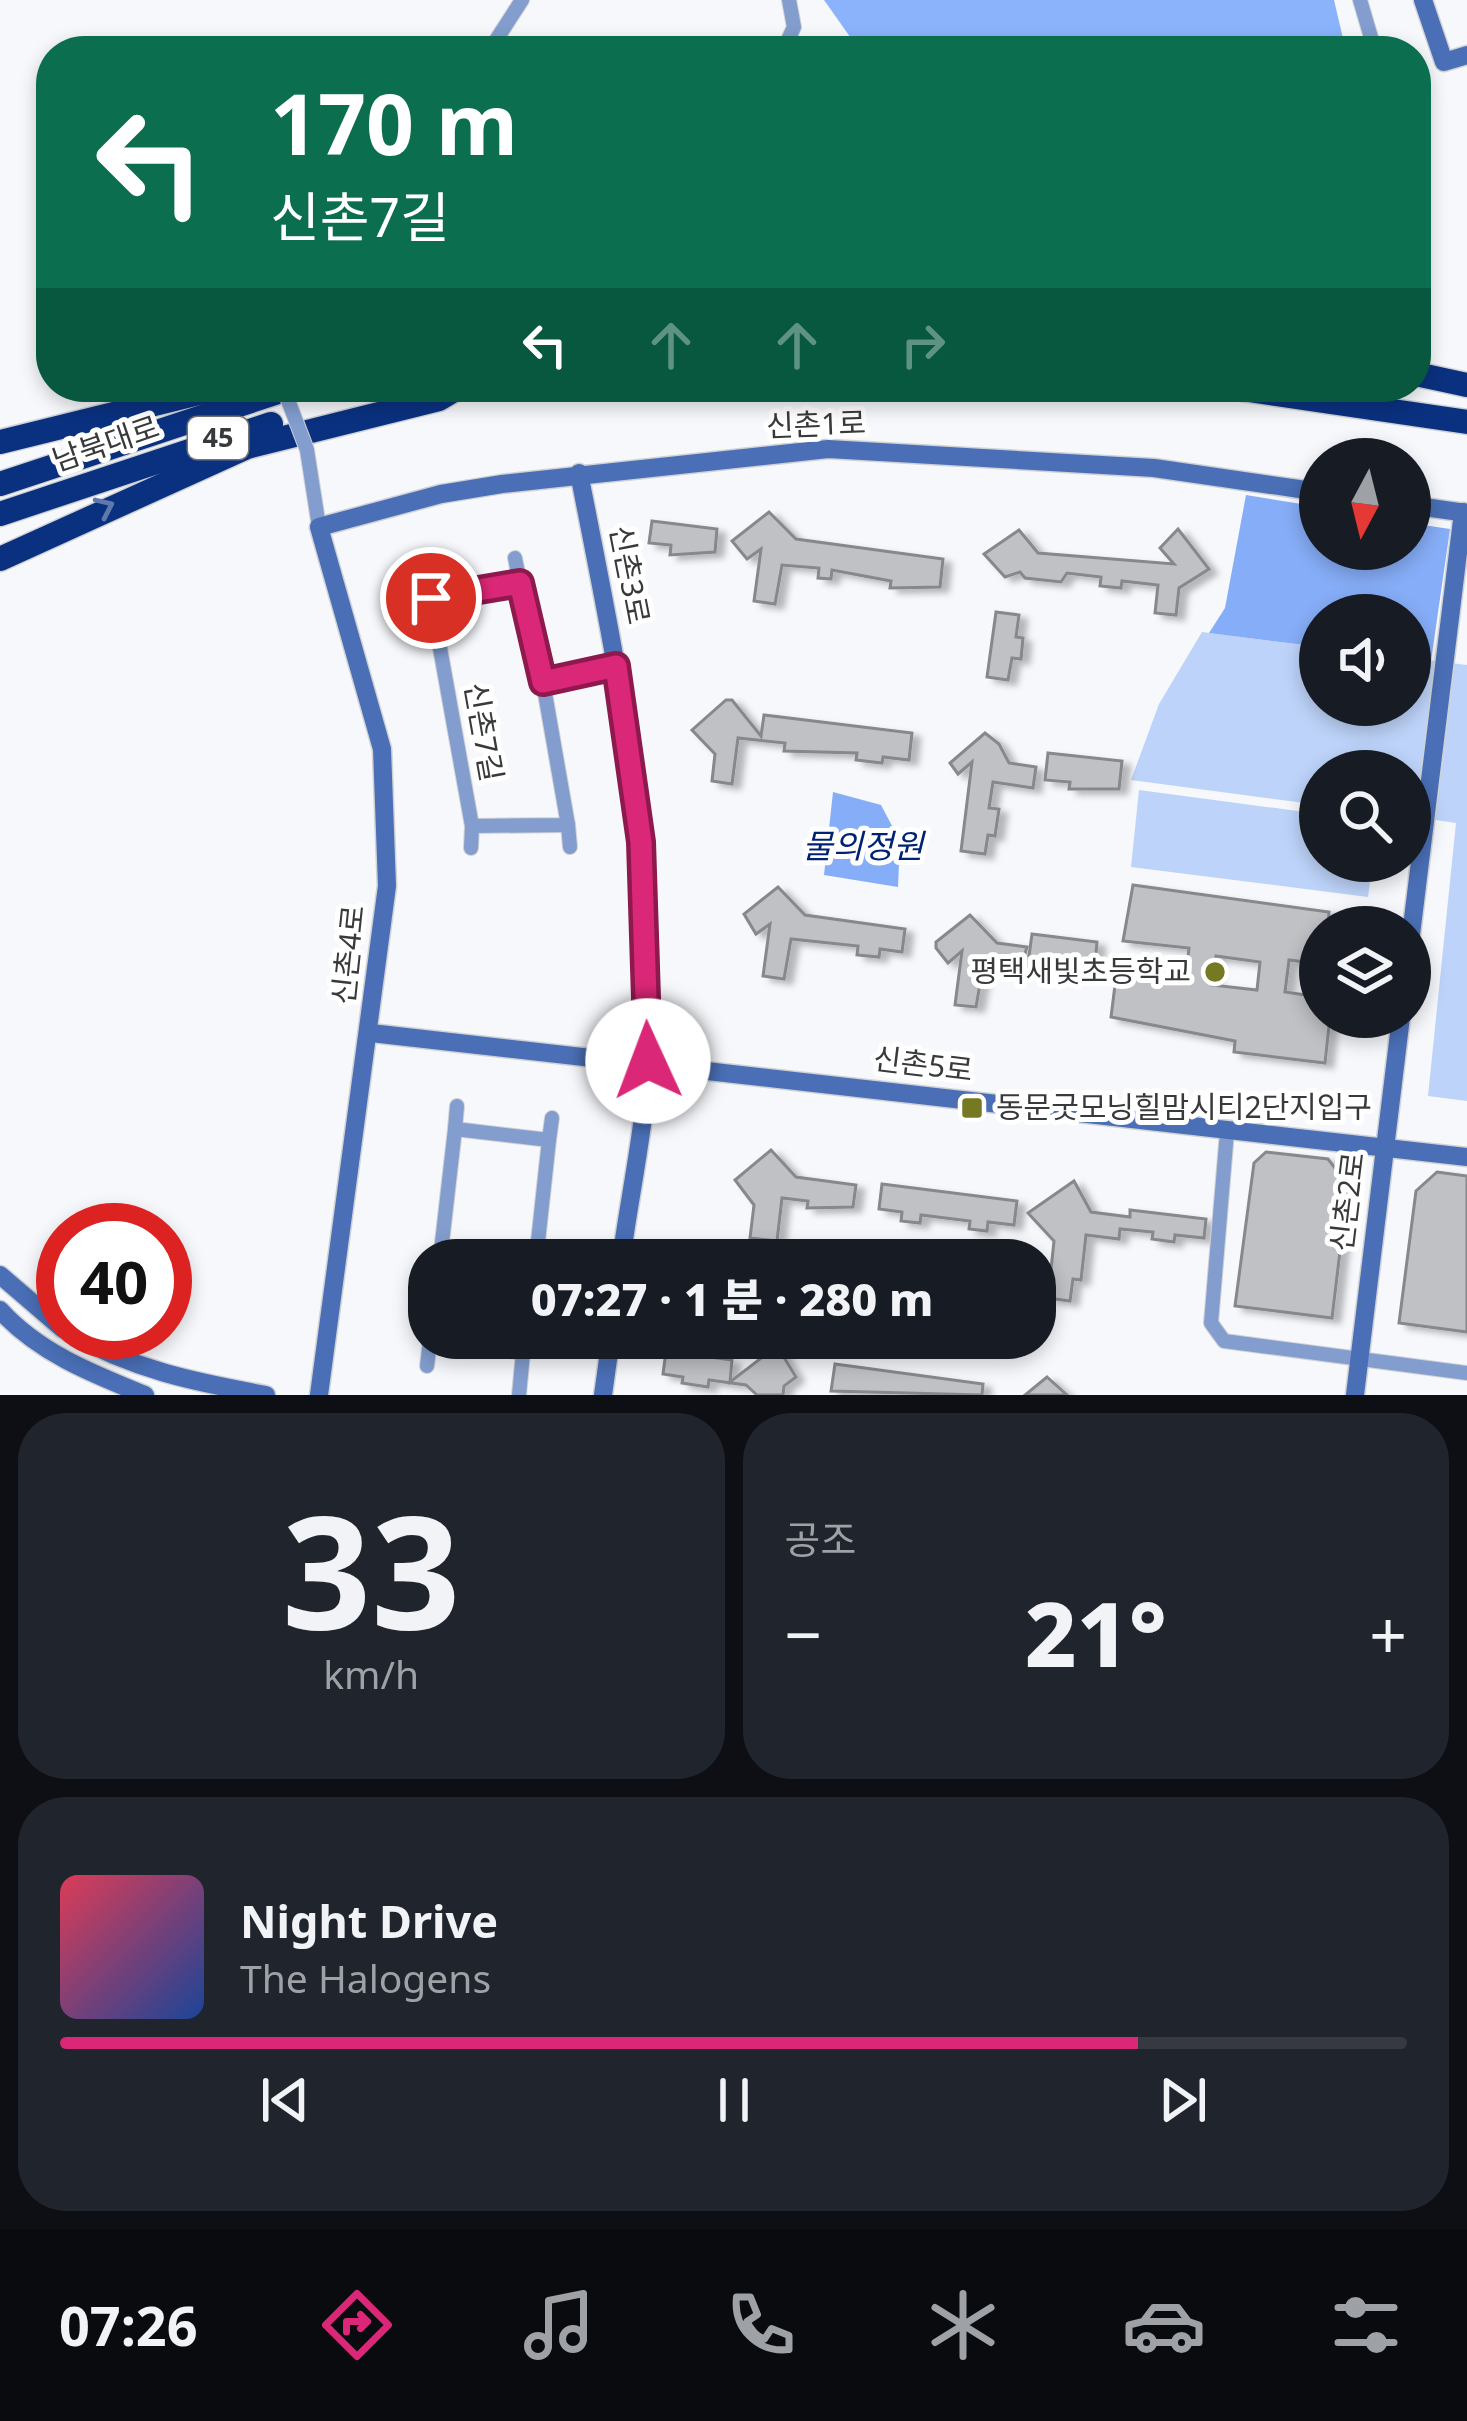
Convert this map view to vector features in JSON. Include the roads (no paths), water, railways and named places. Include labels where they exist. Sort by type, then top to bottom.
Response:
[{"type":"highway","points":[[1431,377],[1467,385]]},
{"type":"highway","points":[[0,442],[162,402]]},
{"type":"highway","name":"남북대로","points":[[0,484],[248,402]]},
{"type":"highway","name":"남북대로","points":[[0,514],[234,433],[376,402]]},
{"type":"highway","points":[[0,559],[182,472],[247,447],[427,402]]},
{"type":"highway","points":[[1330,402],[1467,422]]},
{"type":"street","points":[[499,36],[522,0]]},
{"type":"street","points":[[789,0],[794,27],[790,36]]},
{"type":"street","points":[[1360,0],[1371,36]]},
{"type":"street","points":[[1423,0],[1444,62],[1467,55]]},
{"type":"street","points":[[289,402],[307,450],[319,527]]},
{"type":"street","name":"신촌1로","points":[[319,527],[441,494],[579,473],[828,449],[1154,468],[1299,489]]},
{"type":"street","name":"신촌3로","points":[[579,473],[616,666],[641,842],[648,1061],[624,1239]]},
{"type":"street","points":[[1415,906],[1465,513],[1431,508]]},
{"type":"street","name":"신촌4로","points":[[319,527],[382,749],[387,886],[371,1034],[319,1395]]},
{"type":"street","points":[[515,558],[543,682],[570,847]]},
{"type":"street","name":"신촌7길","points":[[426,580],[472,826],[568,825]]},
{"type":"street","points":[[431,598],[520,583]]},
{"type":"street","points":[[543,682],[616,666]]},
{"type":"street","points":[[471,848],[472,826]]},
{"type":"street","name":"신촌5로","points":[[371,1034],[648,1061],[1467,1157]]},
{"type":"street","name":"신촌2로","points":[[1354,1395],[1398,1038]]},
{"type":"street","points":[[442,1239],[457,1106]]},
{"type":"street","points":[[539,1239],[551,1118]]},
{"type":"street","points":[[455,1129],[549,1140]]},
{"type":"street","points":[[1227,1132],[1211,1323],[1224,1341],[1467,1372]]},
{"type":"street","points":[[0,1275],[36,1311]]},
{"type":"street","points":[[0,1310],[15,1327],[79,1368],[145,1395]]},
{"type":"street","points":[[115,1359],[158,1374],[266,1395]]},
{"type":"street","points":[[428,1366],[429,1359]]},
{"type":"street","points":[[519,1395],[523,1359]]},
{"type":"street","points":[[603,1395],[608,1359]]},
{"type":"water","points":[[1246,495],[1299,504],[1299,570],[1431,570],[1431,526],[1450,529],[1431,661],[1431,594],[1299,594],[1299,644],[1209,633],[1225,608]]},
{"type":"water","name":"물의정원","points":[[833,792],[881,805],[900,841],[898,887],[824,875]]},
{"type":"place","name":"평택새빛초등학교","points":[[1215,972]]},
{"type":"place","name":"동문굿모닝힐맘시티2단지입구","points":[[972,1108]]}]
